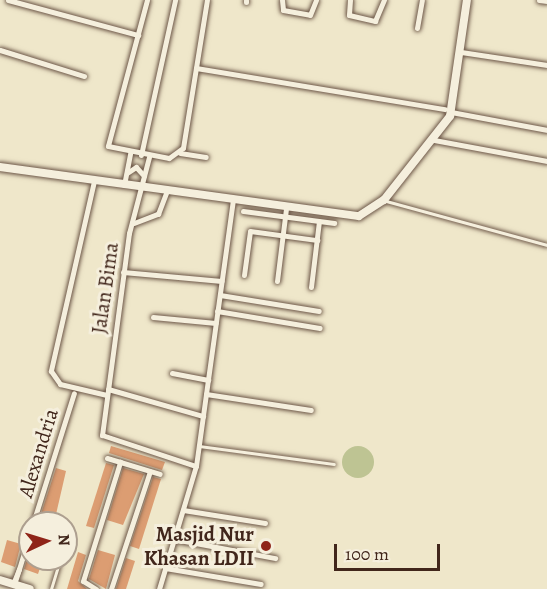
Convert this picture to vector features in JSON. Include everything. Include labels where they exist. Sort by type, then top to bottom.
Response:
[{"type":"street","points":[[8,0],[138,35]]},
{"type":"street","points":[[147,0],[108,146],[149,157],[180,153],[206,157]]},
{"type":"street","points":[[141,155],[175,0]]},
{"type":"street","points":[[180,153],[207,0]]},
{"type":"street","points":[[282,0],[283,10],[310,15],[316,0]]},
{"type":"street","points":[[350,0],[349,15],[375,21],[384,0]]},
{"type":"street","points":[[417,28],[422,0]]},
{"type":"street","points":[[243,210],[351,217],[384,200],[434,140],[448,110],[461,52],[467,0]]},
{"type":"street","points":[[538,0],[547,1]]},
{"type":"street","points":[[0,50],[84,76]]},
{"type":"street","points":[[461,52],[547,65]]},
{"type":"street","points":[[196,68],[448,110],[547,130]]},
{"type":"street","points":[[434,140],[547,161]]},
{"type":"street","points":[[124,185],[130,153]]},
{"type":"street","name":"Jalan Bima","points":[[149,157],[123,272],[107,392],[105,439],[196,466]]},
{"type":"street","points":[[0,167],[124,185],[143,183],[167,191],[233,201],[334,223]]},
{"type":"street","points":[[126,174],[139,168],[143,183]]},
{"type":"street","points":[[94,181],[51,371],[60,384],[107,392],[203,416]]},
{"type":"street","points":[[134,223],[158,214],[167,191]]},
{"type":"street","points":[[159,589],[196,466],[233,201]]},
{"type":"street","points":[[277,281],[285,212]]},
{"type":"street","points":[[311,287],[319,221]]},
{"type":"street","points":[[244,275],[249,231],[316,240]]},
{"type":"street","points":[[123,272],[222,281]]},
{"type":"street","points":[[220,295],[319,311]]},
{"type":"street","points":[[218,311],[320,328]]},
{"type":"street","points":[[153,317],[216,323]]},
{"type":"street","points":[[172,373],[208,380]]},
{"type":"street","name":"Alexandria","points":[[37,511],[74,393]]},
{"type":"street","points":[[206,393],[311,410]]},
{"type":"street","points":[[107,459],[160,474]]},
{"type":"street","points":[[96,589],[83,581],[120,462]]},
{"type":"street","points":[[111,589],[150,471]]},
{"type":"street","points":[[183,510],[266,523]]},
{"type":"street","points":[[174,539],[275,558]]},
{"type":"street","points":[[165,568],[261,584]]},
{"type":"street","points":[[0,580],[20,586],[19,571]]},
{"type":"lane","points":[[384,200],[547,245]]},
{"type":"lane","points":[[199,446],[334,464]]},
{"type":"lane","points":[[51,589],[56,571]]},
{"type":"green space","points":[[358,446],[369,451],[374,462],[369,473],[358,478],[347,473],[342,462],[347,451]]},
{"type":"building","points":[[111,446],[165,462],[162,470],[109,453]]},
{"type":"building","points":[[106,463],[114,465],[94,528],[86,526]]},
{"type":"building","points":[[56,468],[66,471],[57,511],[42,511]]},
{"type":"building","points":[[123,468],[144,474],[123,525],[107,520]]},
{"type":"building","points":[[153,477],[161,479],[139,549],[130,546]]},
{"type":"building","points":[[7,540],[18,543],[15,567],[1,562]]},
{"type":"building","points":[[98,550],[115,555],[106,589],[89,579]]},
{"type":"building","points":[[78,552],[86,555],[78,581],[87,589],[67,589],[72,571],[78,571]]},
{"type":"building","points":[[126,558],[135,561],[126,589],[116,589]]},
{"type":"place","name":"Masjid Nur Khasan LDII","points":[[266,546]]}]
